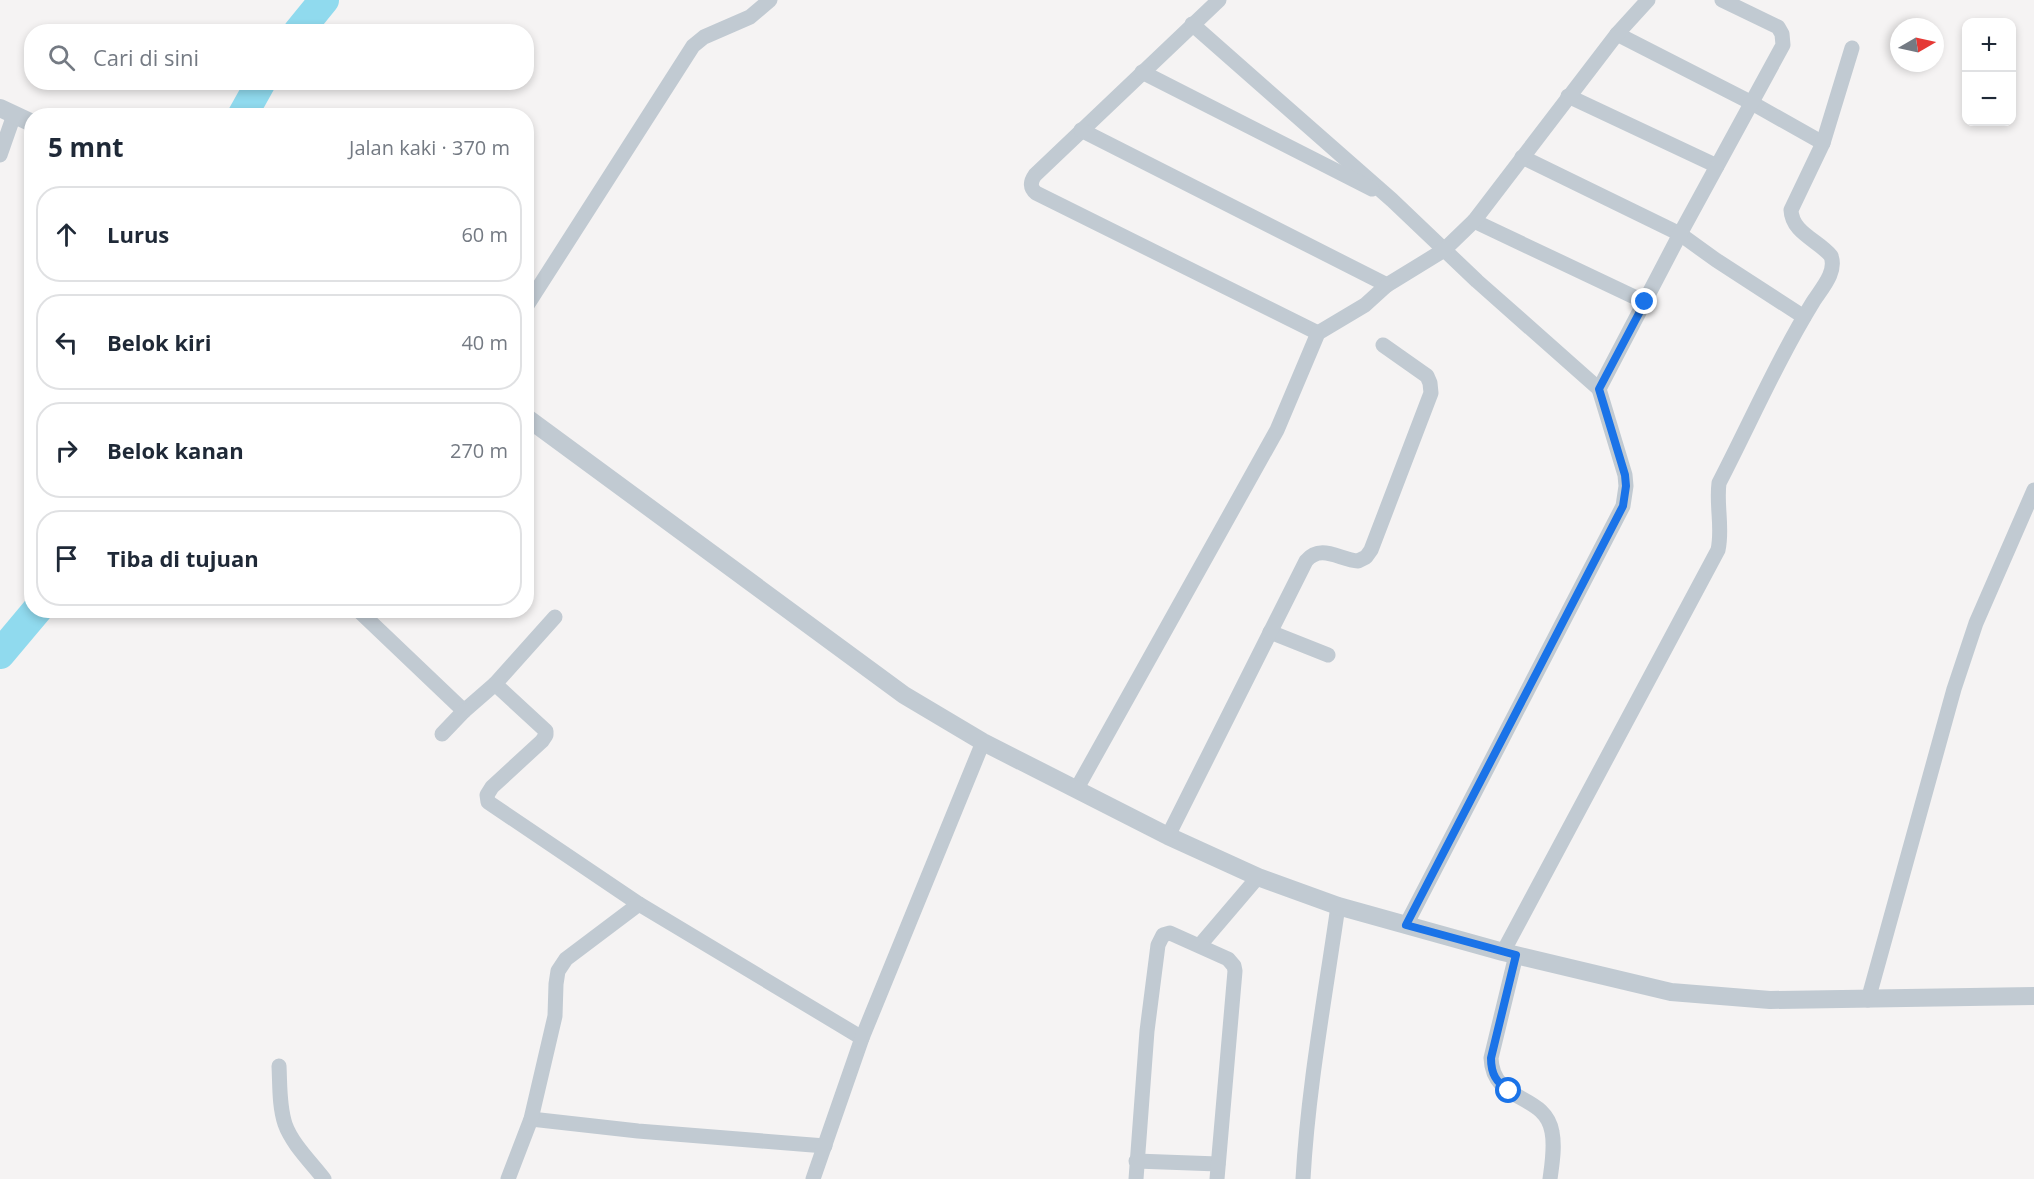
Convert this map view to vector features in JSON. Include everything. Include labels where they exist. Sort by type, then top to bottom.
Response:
[{"type":"street","points":[[534,294],[693,46],[704,37],[750,17],[770,0]]},
{"type":"street","points":[[1219,0],[1081,130],[1031,181],[1034,190],[1318,333]]},
{"type":"street","points":[[1076,790],[1277,430],[1318,333],[1365,305],[1387,285],[1444,250],[1474,221],[1568,96],[1617,34],[1648,0]]},
{"type":"street","points":[[1599,389],[1783,45],[1782,34],[1778,27],[1722,0]]},
{"type":"street","points":[[1192,24],[1392,200],[1444,250],[1599,389],[1625,475],[1623,506],[1406,925]]},
{"type":"street","points":[[1617,34],[1752,103],[1823,143]]},
{"type":"street","points":[[1550,1179],[1553,1142],[1551,1126],[1537,1108],[1501,1086],[1491,1070],[1491,1058],[1509,954],[1718,550],[1721,538],[1718,508],[1719,483],[1804,317],[1832,271],[1834,265],[1829,253],[1796,227],[1792,218],[1792,204],[1823,143],[1852,48]]},
{"type":"street","points":[[1142,72],[1392,200]]},
{"type":"street","points":[[1568,96],[1717,166]]},
{"type":"street","points":[[0,155],[7,112],[24,119]]},
{"type":"street","points":[[1081,130],[1387,285]]},
{"type":"street","points":[[1522,157],[1680,234],[1804,317]]},
{"type":"street","points":[[1474,221],[1645,302]]},
{"type":"street","points":[[1168,836],[1310,556],[1323,552],[1358,561],[1366,557],[1371,550],[1431,393],[1427,376],[1383,345]]},
{"type":"street","points":[[534,423],[904,695],[983,742],[1076,790],[1257,877],[1338,906],[1509,954],[1671,992],[1770,1000],[2034,996]]},
{"type":"street","points":[[1868,1000],[1954,688],[1976,623],[2034,490]]},
{"type":"street","points":[[366,618],[464,711]]},
{"type":"street","points":[[442,734],[495,684],[555,618]]},
{"type":"street","points":[[1270,632],[1328,655]]},
{"type":"street","points":[[495,684],[534,718],[547,733],[542,741],[492,787],[487,795],[488,802],[639,904],[862,1038]]},
{"type":"street","points":[[813,1179],[862,1038],[983,742]]},
{"type":"street","points":[[1200,945],[1257,877]]},
{"type":"street","points":[[508,1179],[531,1119],[555,1016],[558,971],[566,959],[639,904]]},
{"type":"street","points":[[1303,1179],[1304,1148],[1338,906]]},
{"type":"street","points":[[1136,1161],[1217,1171],[1236,977],[1232,963],[1200,945],[1170,933],[1163,935],[1159,940],[1146,1031],[1136,1161],[1136,1179]]},
{"type":"street","points":[[279,1066],[285,1125],[324,1179]]},
{"type":"street","points":[[531,1119],[638,1131],[825,1146]]},
{"type":"waterway","points":[[304,24],[324,0]]},
{"type":"waterway","points":[[246,108],[257,90]]},
{"type":"waterway","points":[[0,654],[30,618]]},
{"type":"route","points":[[1509,1091],[1496,1081],[1491,1070],[1491,1058],[1516,955],[1406,925],[1623,506],[1626,496],[1625,475],[1599,389],[1645,302]]}]
